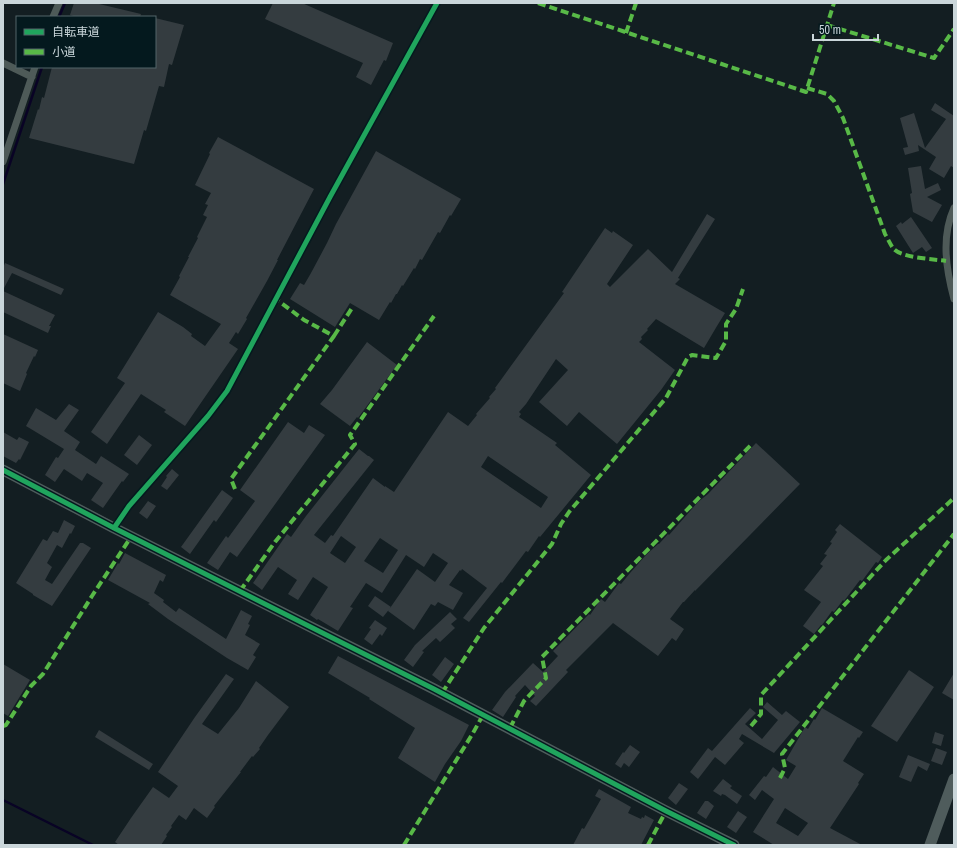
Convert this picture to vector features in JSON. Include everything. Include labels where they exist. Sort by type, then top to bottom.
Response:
[{"type":"street","points":[[53,16],[58,3]]},
{"type":"street","points":[[114,528],[129,506],[208,416],[227,391],[330,197],[437,3]]},
{"type":"street","points":[[3,62],[32,77]]},
{"type":"street","points":[[3,162],[35,68]]},
{"type":"street","points":[[954,208],[948,225],[946,261],[954,299]]},
{"type":"street","points":[[3,470],[114,528],[412,678],[734,845]]},
{"type":"street","points":[[930,845],[954,779]]},
{"type":"building","points":[[74,3],[95,3],[141,14],[140,16],[70,15]]},
{"type":"building","points":[[273,3],[302,3],[393,43],[386,61],[384,60],[371,85],[356,77],[363,63],[265,19]]},
{"type":"building","points":[[156,18],[184,25],[172,65],[169,64],[164,87],[159,86],[146,131],[144,130],[134,164],[29,138],[42,97],[44,98],[52,68],[156,68]]},
{"type":"building","points":[[935,103],[954,116],[954,168],[951,166],[944,178],[929,169],[936,157],[918,145],[919,151],[905,155],[903,148],[908,147],[900,118],[914,113],[925,148],[946,119],[931,110]]},
{"type":"building","points":[[218,137],[314,189],[267,281],[246,318],[247,319],[238,334],[236,332],[229,343],[238,349],[185,426],[164,412],[166,410],[141,394],[107,444],[91,432],[125,383],[117,378],[158,312],[183,327],[192,334],[191,336],[205,346],[221,324],[170,295],[180,277],[179,276],[207,217],[203,215],[208,205],[205,204],[211,193],[195,185],[210,154],[209,153]]},
{"type":"building","points":[[376,151],[461,199],[440,233],[438,232],[422,260],[420,259],[415,269],[414,268],[379,320],[350,303],[335,327],[290,299],[300,283],[304,285],[311,273]]},
{"type":"building","points":[[921,166],[925,189],[938,183],[941,190],[927,197],[942,205],[932,222],[913,212],[908,168]]},
{"type":"building","points":[[707,214],[715,219],[678,278],[680,279],[675,284],[725,313],[704,348],[656,319],[647,329],[648,330],[641,337],[642,339],[639,342],[675,370],[661,390],[617,444],[579,412],[567,426],[539,402],[568,370],[556,359],[519,412],[521,414],[519,417],[557,443],[555,445],[591,475],[540,537],[539,536],[528,552],[526,551],[502,583],[501,582],[469,622],[463,618],[487,588],[462,569],[449,585],[463,593],[453,610],[438,602],[435,606],[431,604],[414,630],[388,611],[417,569],[435,582],[448,563],[433,553],[424,567],[406,555],[382,593],[366,583],[350,607],[353,608],[338,631],[310,615],[328,587],[313,577],[298,600],[288,594],[297,580],[278,567],[262,590],[253,583],[287,534],[291,537],[359,449],[374,460],[314,535],[325,543],[331,535],[333,536],[373,478],[394,492],[448,412],[468,426],[490,398],[489,397],[496,389],[495,388],[564,293],[562,292],[605,228],[612,233],[613,231],[633,245],[607,284],[610,287],[648,249],[672,272]],"holes":[[[488,456],[548,497],[541,508],[481,467]],[[341,536],[356,547],[345,563],[330,553]],[[380,538],[398,550],[383,573],[364,561]]]},
{"type":"building","points":[[911,217],[932,248],[926,252],[922,247],[913,253],[896,226],[901,222],[902,224]]},
{"type":"building","points":[[5,263],[64,289],[61,295],[12,273],[3,290],[3,268]]},
{"type":"building","points":[[3,291],[55,315],[49,326],[51,326],[48,333],[3,312]]},
{"type":"building","points":[[3,334],[38,350],[26,373],[27,374],[20,391],[3,383]]},
{"type":"building","points":[[367,342],[397,365],[358,418],[357,417],[350,426],[320,404]]},
{"type":"building","points":[[69,404],[79,410],[64,431],[80,442],[75,450],[96,464],[101,456],[129,474],[123,482],[122,481],[103,508],[91,500],[103,483],[87,473],[82,481],[64,469],[55,482],[45,475],[56,457],[58,458],[64,449],[26,426],[36,408],[56,420]]},
{"type":"building","points":[[288,422],[304,433],[309,425],[325,435],[237,557],[230,552],[218,570],[207,563],[226,536],[228,538],[255,501],[240,490]]},
{"type":"building","points":[[3,432],[17,440],[19,437],[29,442],[20,460],[19,459],[16,463],[3,456]]},
{"type":"building","points":[[139,435],[152,445],[137,465],[124,455]]},
{"type":"building","points":[[756,443],[800,484],[683,602],[670,619],[684,629],[676,641],[672,638],[658,656],[613,623],[566,670],[568,672],[536,706],[530,701],[535,696],[525,685],[515,696],[516,697],[503,717],[492,710],[505,692],[533,663],[543,672],[558,656],[553,651],[589,614],[590,615],[601,599],[605,602],[619,583],[621,584],[646,555],[668,534],[669,535],[698,502],[708,494]]},
{"type":"building","points":[[172,469],[179,475],[167,490],[161,486],[167,477],[166,476]]},
{"type":"building","points":[[222,490],[233,498],[216,522],[214,520],[190,554],[181,547]]},
{"type":"building","points":[[148,501],[156,506],[147,519],[139,513]]},
{"type":"building","points":[[64,520],[75,526],[62,548],[57,545],[47,563],[52,567],[45,580],[52,584],[80,543],[83,543],[91,548],[52,606],[16,583],[43,539],[47,541],[53,531],[58,533]]},
{"type":"building","points":[[840,524],[882,557],[878,563],[876,562],[862,581],[860,580],[834,612],[832,611],[814,634],[803,626],[821,602],[804,590],[823,566],[820,564],[827,555],[824,554],[832,543],[830,542],[837,532],[835,530]]},
{"type":"building","points":[[125,553],[166,575],[163,582],[160,580],[154,593],[164,600],[163,602],[176,612],[179,608],[226,639],[241,610],[252,616],[248,624],[250,625],[245,635],[260,644],[253,655],[256,657],[248,670],[168,619],[148,604],[150,603],[108,580]]},
{"type":"building","points":[[375,596],[391,607],[383,617],[368,606]]},
{"type":"building","points":[[450,612],[457,619],[451,624],[455,628],[440,642],[436,638],[422,651],[424,652],[413,667],[404,660],[415,645]]},
{"type":"building","points":[[375,620],[387,628],[382,636],[380,634],[372,645],[364,639]]},
{"type":"building","points":[[338,656],[469,725],[461,741],[435,782],[398,758],[415,728],[369,699],[370,698],[328,673]]},
{"type":"building","points":[[445,657],[454,664],[441,682],[432,675]]},
{"type":"building","points":[[3,664],[30,680],[8,716],[3,713]]},
{"type":"building","points":[[909,670],[934,687],[897,742],[871,726]]},
{"type":"building","points":[[954,673],[954,700],[942,693]]},
{"type":"building","points":[[226,674],[234,679],[202,724],[218,734],[239,708],[256,681],[289,707],[259,748],[260,749],[253,757],[252,756],[214,806],[215,807],[207,818],[194,808],[186,820],[179,815],[171,826],[172,827],[161,845],[119,845],[115,842],[153,787],[169,798],[178,786],[158,772]]},
{"type":"building","points":[[767,702],[782,715],[786,711],[800,722],[774,753],[742,734],[739,739],[744,743],[725,765],[715,757],[698,779],[690,772],[708,748],[712,751],[750,708],[756,713],[745,724],[762,739],[778,720],[763,707]]},
{"type":"building","points":[[822,708],[863,732],[859,738],[858,737],[843,761],[864,774],[830,828],[862,845],[774,845],[753,832],[774,799],[762,790],[755,800],[749,795],[773,767],[788,779],[796,766],[786,760],[805,727],[808,729],[814,719],[815,720]],"holes":[[[785,808],[808,823],[798,836],[776,823]]]},
{"type":"building","points":[[99,730],[153,764],[149,770],[95,737]]},
{"type":"building","points":[[935,732],[944,735],[941,746],[932,743]]},
{"type":"building","points":[[630,745],[640,752],[629,767],[624,763],[621,768],[615,764]]},
{"type":"building","points":[[936,748],[947,752],[942,765],[931,761]]},
{"type":"building","points":[[908,755],[930,764],[927,771],[918,766],[911,782],[899,777]]},
{"type":"building","points":[[723,779],[732,786],[730,788],[742,796],[737,804],[725,795],[722,794],[721,796],[713,791]]},
{"type":"building","points":[[679,783],[688,789],[676,805],[668,798]]},
{"type":"building","points":[[599,789],[631,807],[628,813],[641,819],[642,817],[644,818],[645,815],[654,820],[641,845],[573,845],[601,799],[595,796]]},
{"type":"building","points":[[705,801],[708,801],[714,806],[706,819],[697,813]]},
{"type":"building","points":[[738,811],[747,817],[736,833],[727,827]]},
{"type":"waterway","points":[[59,16],[65,3]]},
{"type":"waterway","points":[[3,184],[42,68]]},
{"type":"waterway","points":[[3,800],[93,845]]},
{"type":"marked path","points":[[538,3],[806,92],[834,3]]},
{"type":"marked path","points":[[626,33],[636,3]]},
{"type":"marked path","points":[[827,25],[934,58],[954,29]]},
{"type":"marked path","points":[[807,88],[827,94],[834,101],[843,118],[885,234],[893,248],[910,256],[946,261]]},
{"type":"marked path","points":[[442,693],[484,628],[552,544],[561,524],[569,512],[666,398],[688,357],[692,355],[716,358],[726,341],[726,324],[736,309],[743,289]]},
{"type":"marked path","points":[[235,489],[231,479],[334,336],[304,320],[276,299]]},
{"type":"marked path","points":[[334,336],[352,308]]},
{"type":"marked path","points":[[240,591],[275,542],[355,444],[350,435],[434,316]]},
{"type":"marked path","points":[[510,728],[524,701],[546,678],[542,657],[752,444]]},
{"type":"marked path","points":[[751,726],[761,714],[761,695],[886,560],[954,498]]},
{"type":"marked path","points":[[780,778],[785,768],[782,754],[954,534]]},
{"type":"marked path","points":[[3,726],[6,725],[31,686],[43,674],[131,537]]},
{"type":"marked path","points":[[404,845],[483,715]]},
{"type":"marked path","points":[[648,845],[666,811]]},
{"type":"cycle path","points":[[114,528],[129,506],[208,416],[227,391],[330,197],[437,3]]},
{"type":"cycle path","points":[[3,470],[114,528],[434,689],[666,811],[734,845]]}]
